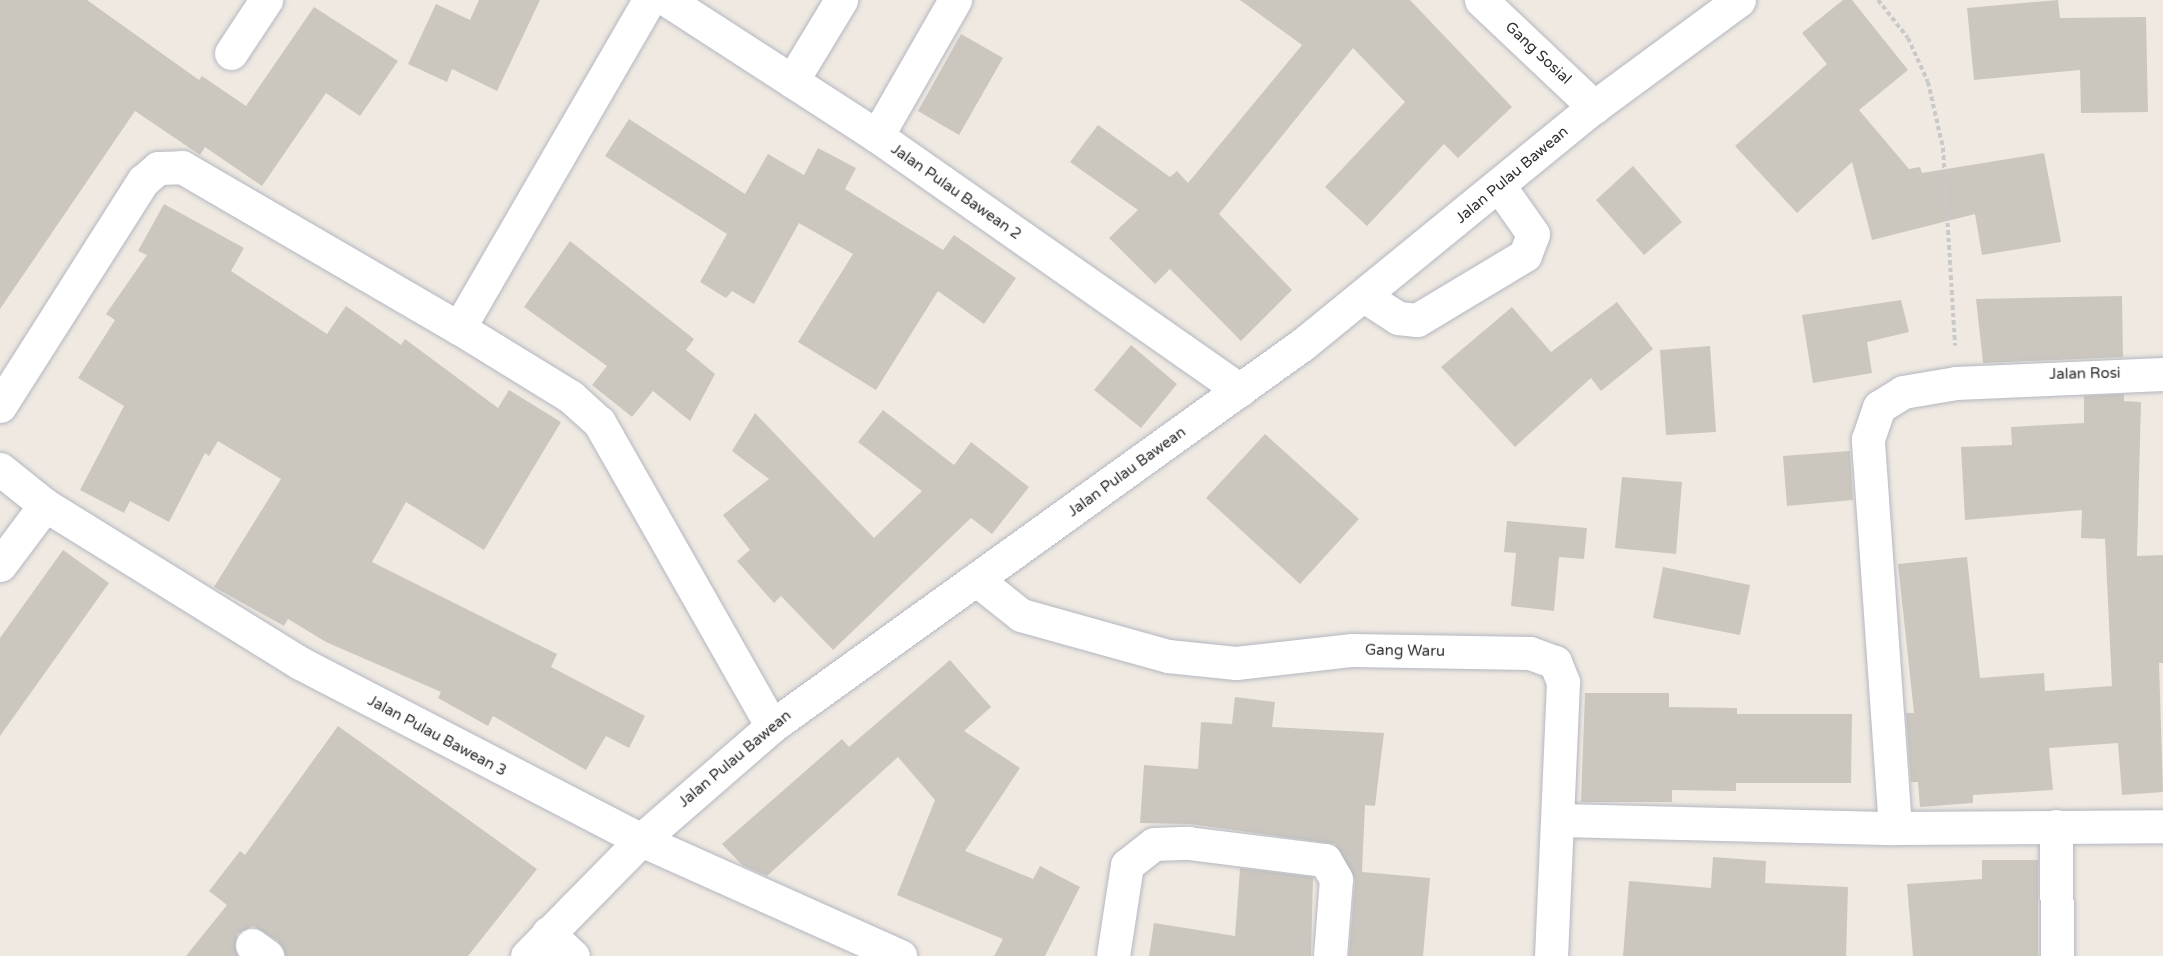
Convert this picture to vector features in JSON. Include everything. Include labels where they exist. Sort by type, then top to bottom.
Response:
[{"type":"street","points":[[231,53],[266,0]]},
{"type":"street","points":[[459,328],[649,0]]},
{"type":"street","name":"Jalan Pulau Bawean 2","points":[[667,0],[877,136],[1240,390]]},
{"type":"street","points":[[792,81],[841,0]]},
{"type":"street","points":[[877,136],[955,0]]},
{"type":"street","name":"Gang Sosial","points":[[1481,0],[1594,106]]},
{"type":"street","name":"Jalan Pulau Bawean","points":[[538,945],[640,840],[772,726],[1240,390],[1364,296],[1500,187],[1594,106],[1739,0]]},
{"type":"street","points":[[0,406],[143,182],[166,166],[183,167],[459,328],[571,397],[599,422],[772,726]]},
{"type":"street","points":[[1364,296],[1398,318],[1417,320],[1525,255],[1533,234],[1500,187]]},
{"type":"street","name":"Jalan Rosi","points":[[1895,828],[1868,439],[1871,422],[1889,398],[1956,383],[2007,377],[2163,374]]},
{"type":"street","name":"Jalan Pulau Bawean 3","points":[[0,469],[45,505],[300,663],[640,840],[900,956]]},
{"type":"street","points":[[0,566],[45,505]]},
{"type":"street","name":"Gang Waru","points":[[977,580],[1021,615],[1168,656],[1236,663],[1352,650],[1546,657],[1555,662],[1563,682],[1560,820],[1551,956]]},
{"type":"street","points":[[1560,820],[1895,828],[2163,826]]},
{"type":"street","points":[[2056,826],[2057,956]]},
{"type":"street","points":[[1113,956],[1127,865],[1154,844],[1188,843],[1325,860],[1336,879],[1330,956]]},
{"type":"street","points":[[538,945],[573,956]]},
{"type":"path","points":[[1878,0],[1908,38],[1928,82],[1943,148],[1956,383]]},
{"type":"building","points":[[0,0],[87,0],[199,80],[202,76],[246,106],[314,7],[398,61],[360,116],[326,93],[262,186],[205,147],[200,155],[135,111],[0,309]]},
{"type":"building","points":[[479,0],[540,0],[497,91],[452,69],[447,82],[408,64],[436,4],[470,20]]},
{"type":"building","points":[[1240,0],[1410,0],[1512,107],[1458,158],[1444,144],[1367,226],[1325,187],[1405,102],[1353,48],[1219,214],[1292,290],[1241,341],[1170,269],[1155,284],[1109,238],[1138,210],[1070,162],[1098,125],[1170,177],[1177,171],[1188,183],[1302,45]]},
{"type":"building","points":[[1843,0],[1852,0],[1908,70],[1859,110],[1909,169],[1920,167],[1922,173],[2044,153],[2061,242],[1982,255],[1975,214],[1872,240],[1852,162],[1797,213],[1735,146],[1827,64],[1802,33]]},
{"type":"building","points":[[2058,0],[2060,18],[2146,17],[2148,112],[2081,113],[2080,70],[1974,80],[1967,8]]},
{"type":"building","points":[[961,34],[1003,58],[959,135],[918,111]]},
{"type":"building","points":[[629,119],[745,194],[768,154],[804,175],[818,148],[856,168],[845,189],[943,250],[954,235],[1016,278],[984,324],[938,291],[876,390],[798,342],[853,254],[799,223],[754,304],[732,291],[726,298],[700,282],[727,234],[605,156]]},
{"type":"building","points":[[1633,166],[1682,222],[1644,255],[1596,200]]},
{"type":"building","points":[[164,204],[244,248],[231,271],[327,334],[346,306],[401,345],[405,339],[498,408],[509,390],[561,422],[484,550],[406,502],[372,562],[557,654],[551,667],[645,716],[629,748],[606,736],[586,770],[493,716],[488,726],[438,698],[441,692],[326,642],[288,619],[284,626],[214,587],[281,479],[218,441],[209,456],[205,453],[169,522],[130,501],[124,513],[80,490],[124,406],[78,378],[115,320],[106,314],[147,255],[138,251]]},
{"type":"building","points":[[570,241],[694,339],[686,350],[715,374],[690,421],[653,391],[632,417],[592,385],[607,366],[524,307]]},
{"type":"building","points":[[2122,296],[2123,357],[1983,363],[1976,299]]},
{"type":"building","points":[[1901,300],[1909,332],[1867,342],[1872,373],[1813,383],[1802,315]]},
{"type":"building","points":[[1617,302],[1653,349],[1601,391],[1591,378],[1515,447],[1441,367],[1512,307],[1551,352]]},
{"type":"building","points":[[1131,345],[1177,384],[1141,428],[1094,390]]},
{"type":"building","points":[[1710,346],[1716,432],[1666,435],[1660,350]]},
{"type":"building","points":[[2124,394],[2124,401],[2141,402],[2137,556],[2163,555],[2163,663],[2159,663],[2163,792],[2122,795],[2118,743],[2049,748],[2053,790],[1973,795],[1973,803],[1920,807],[1918,782],[1911,782],[1906,713],[1914,713],[1898,564],[1967,557],[1980,678],[2044,673],[2045,691],[2112,686],[2105,539],[2081,538],[2082,510],[1965,520],[1961,447],[2012,445],[2011,427],[2084,423],[2084,396]]},
{"type":"building","points":[[883,410],[954,465],[971,442],[1029,487],[992,534],[971,518],[833,650],[781,596],[774,603],[737,561],[750,550],[723,515],[769,479],[732,451],[755,413],[874,538],[922,491],[858,442]]},
{"type":"building","points":[[1265,434],[1359,519],[1300,584],[1206,498]]},
{"type":"building","points":[[1850,451],[1853,500],[1787,506],[1783,456]]},
{"type":"building","points":[[1622,477],[1682,482],[1676,554],[1615,548]]},
{"type":"building","points":[[1507,521],[1587,528],[1584,559],[1559,557],[1554,611],[1511,606],[1516,553],[1504,552]]},
{"type":"building","points":[[63,550],[109,583],[0,736],[0,638]]},
{"type":"building","points":[[1663,567],[1750,585],[1740,635],[1653,618]]},
{"type":"building","points":[[950,660],[991,707],[964,731],[1020,768],[965,851],[1033,879],[1040,866],[1080,887],[1045,956],[994,956],[1003,939],[897,895],[935,800],[898,757],[767,876],[742,865],[722,844],[842,739],[849,747]]},
{"type":"building","points":[[1585,693],[1669,693],[1669,707],[1737,708],[1737,714],[1852,714],[1851,783],[1736,783],[1736,791],[1672,790],[1672,802],[1581,802]]},
{"type":"building","points":[[1235,697],[1275,702],[1272,727],[1384,733],[1375,806],[1365,805],[1362,872],[1430,878],[1423,956],[1349,956],[1355,880],[1335,844],[1190,824],[1140,823],[1144,765],[1198,769],[1201,722],[1232,724]]},
{"type":"building","points":[[338,726],[537,869],[468,956],[285,956],[278,941],[253,926],[237,934],[238,956],[186,956],[227,905],[209,891],[240,851],[245,855]]},
{"type":"building","points":[[1713,857],[1766,861],[1765,883],[1848,887],[1846,956],[1623,956],[1629,881],[1711,888]]},
{"type":"building","points":[[1982,860],[2038,860],[2038,956],[1913,956],[1907,884],[1982,879]]},
{"type":"building","points":[[1240,868],[1313,877],[1311,956],[1149,956],[1154,923],[1235,936]]}]
